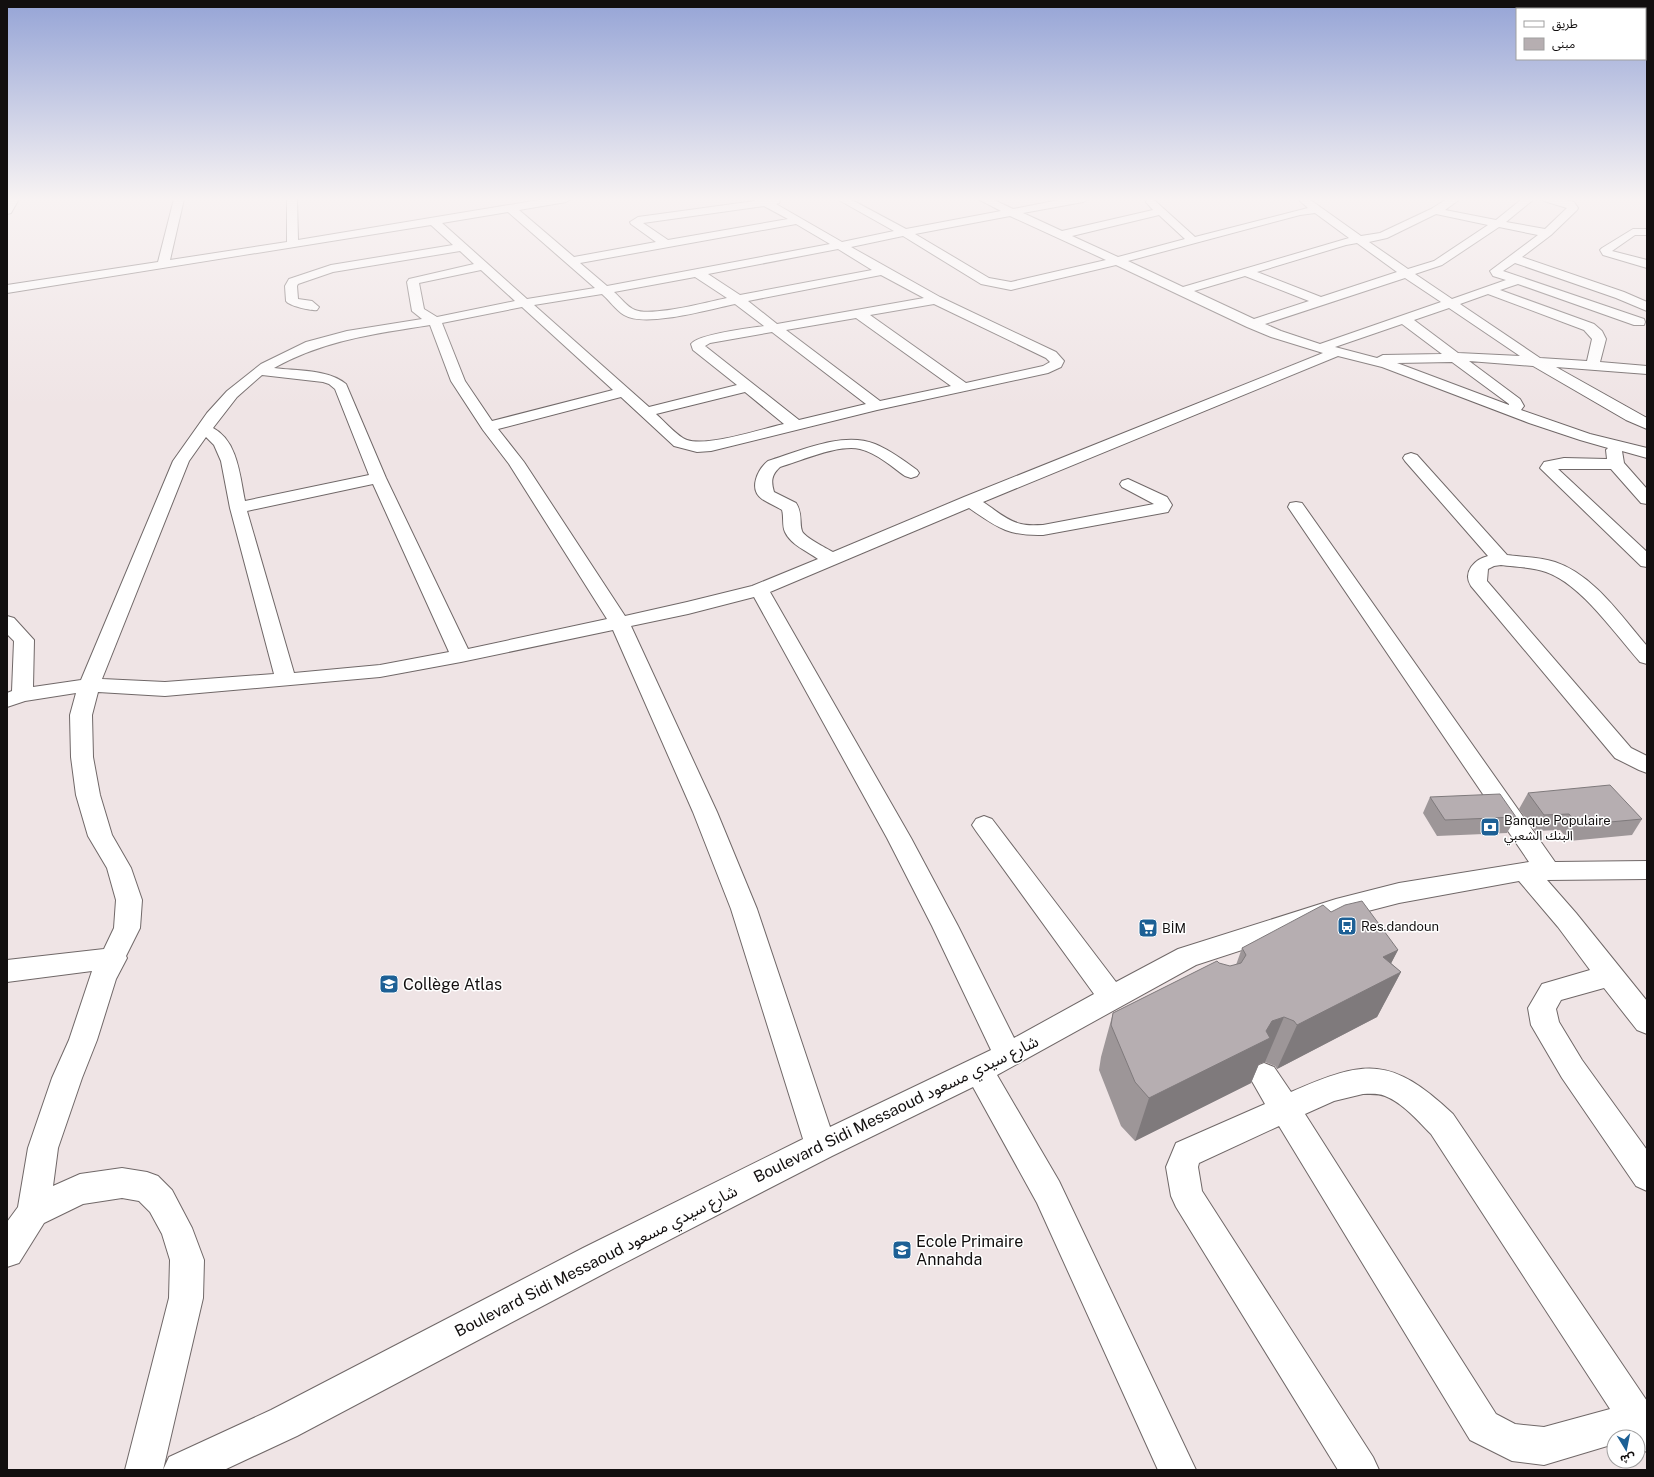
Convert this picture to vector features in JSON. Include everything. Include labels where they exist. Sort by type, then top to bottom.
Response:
[{"type":"street","points":[[7,279],[99,268]]},
{"type":"street","points":[[7,289],[121,268]]},
{"type":"street","points":[[313,307],[310,304],[295,303],[292,301],[291,286],[293,282],[337,268]]},
{"type":"street","points":[[473,268],[418,279],[413,282],[418,310],[435,321],[458,381],[488,427],[516,462],[619,622],[705,812],[744,909],[821,1146]]},
{"type":"street","points":[[485,268],[680,443],[697,447],[711,446],[877,406],[1048,369],[1056,364],[1057,361],[1051,355],[936,300],[878,268]]},
{"type":"street","points":[[579,268],[628,312],[639,315],[665,314],[883,271]]},
{"type":"street","points":[[666,268],[677,276]]},
{"type":"street","points":[[7,1251],[33,1212],[43,1148],[66,1078],[83,1040],[102,979],[114,958],[127,928],[129,900],[120,868],[100,836],[88,795],[82,757],[82,715],[89,685],[181,461],[214,414],[229,395],[242,382],[293,352],[314,344],[375,330],[475,314],[524,303],[605,290],[717,268]]},
{"type":"street","points":[[963,268],[985,281],[1004,286],[1018,286],[1089,268]]},
{"type":"street","points":[[1131,268],[1276,334],[1328,350],[1371,359],[1559,428],[1647,453]]},
{"type":"street","points":[[1182,291],[1259,268]]},
{"type":"street","points":[[1399,268],[1537,362],[1632,417],[1647,424]]},
{"type":"street","points":[[1252,324],[1424,268]]},
{"type":"street","points":[[1500,268],[1496,271],[1497,273],[1639,322]]},
{"type":"street","points":[[1542,268],[1620,295],[1647,307]]},
{"type":"street","points":[[696,272],[775,328],[877,406]]},
{"type":"street","points":[[1246,272],[1320,301]]},
{"type":"street","points":[[7,622],[24,640],[14,698],[89,685],[165,689],[380,671],[461,656],[688,608],[759,590],[1328,350],[1404,319],[1490,291],[1518,280]]},
{"type":"street","points":[[1490,291],[1574,320],[1594,330],[1599,339],[1592,367]]},
{"type":"street","points":[[796,426],[698,348],[698,344],[706,340],[936,300]]},
{"type":"street","points":[[858,313],[964,388]]},
{"type":"street","points":[[1404,319],[1515,402],[1517,404],[1516,407],[1510,411]]},
{"type":"street","points":[[1371,359],[1456,357],[1647,370]]},
{"type":"street","points":[[260,371],[324,378],[334,381],[341,387],[378,478],[461,656]]},
{"type":"street","points":[[646,412],[748,387]]},
{"type":"street","points":[[488,427],[624,392]]},
{"type":"street","points":[[1632,417],[1647,436]]},
{"type":"street","points":[[204,430],[214,435],[221,444],[229,461],[238,508],[286,680]]},
{"type":"street","points":[[831,559],[799,539],[793,531],[793,518],[790,507],[767,495],[763,485],[767,469],[774,464],[839,445],[861,444],[875,449],[911,473]]},
{"type":"street","points":[[1613,444],[1616,464],[1647,499]]},
{"type":"street","points":[[1411,458],[1502,560]]},
{"type":"street","points":[[1616,464],[1564,463],[1550,465],[1548,468],[1647,562]]},
{"type":"street","points":[[238,508],[378,478]]},
{"type":"street","points":[[970,501],[1006,524],[1018,529],[1028,530],[1043,530],[1162,508],[1164,505],[1161,501],[1128,484]]},
{"type":"street","points":[[1296,507],[1567,920],[1647,1022]]},
{"type":"street","points":[[1647,658],[1585,587],[1567,574],[1549,566],[1502,560],[1490,561],[1480,566],[1478,572],[1478,582],[1624,753],[1647,765]]},
{"type":"street","points":[[759,590],[899,838],[945,926],[1008,1056]]},
{"type":"street","points":[[984,825],[1112,997]]},
{"type":"street","name":"Boulevard Sidi Messaoud شارع سيدي مسعود","points":[[182,1470],[284,1423],[595,1260],[821,1146],[1008,1056],[1112,997],[1336,909],[1392,895],[1536,871],[1647,870]]},
{"type":"street","points":[[7,971],[114,958]]},
{"type":"street","points":[[1610,976],[1552,992],[1542,1008],[1545,1026],[1572,1069],[1647,1176]]},
{"type":"street","points":[[979,1070],[1048,1192],[1177,1470]]},
{"type":"street","points":[[1264,1076],[1285,1110],[1483,1427],[1512,1442],[1544,1446],[1643,1426],[1442,1124],[1406,1092],[1387,1083],[1366,1080],[1343,1084],[1285,1110],[1187,1153],[1182,1167],[1187,1196],[1360,1470]]},
{"type":"street","points":[[33,1212],[80,1189],[122,1183],[147,1187],[161,1201],[176,1228],[187,1260],[186,1298],[144,1470]]},
{"type":"building","points":[[1610,785],[1642,819],[1578,825],[1569,814],[1544,815],[1528,793]]},
{"type":"building","points":[[1500,794],[1516,817],[1445,820],[1430,797]]},
{"type":"building","points":[[1362,901],[1398,950],[1383,957],[1401,972],[1297,1025],[1294,1021],[1284,1017],[1272,1021],[1266,1031],[1270,1038],[1149,1098],[1135,1082],[1111,1025],[1113,1013],[1217,961],[1230,966],[1241,963],[1246,955],[1242,948],[1323,905],[1331,912],[1345,905]]},
{"type":"place","name":"Banque Populaire البنك الشعبي","points":[[1490,827]]},
{"type":"place","name":"Res.dandoun","points":[[1347,926]]},
{"type":"place","name":"BİM","points":[[1148,928]]},
{"type":"place","name":"Collège Atlas","points":[[389,984]]},
{"type":"place","name":"Ecole Primaire Annahda","points":[[902,1250]]}]
